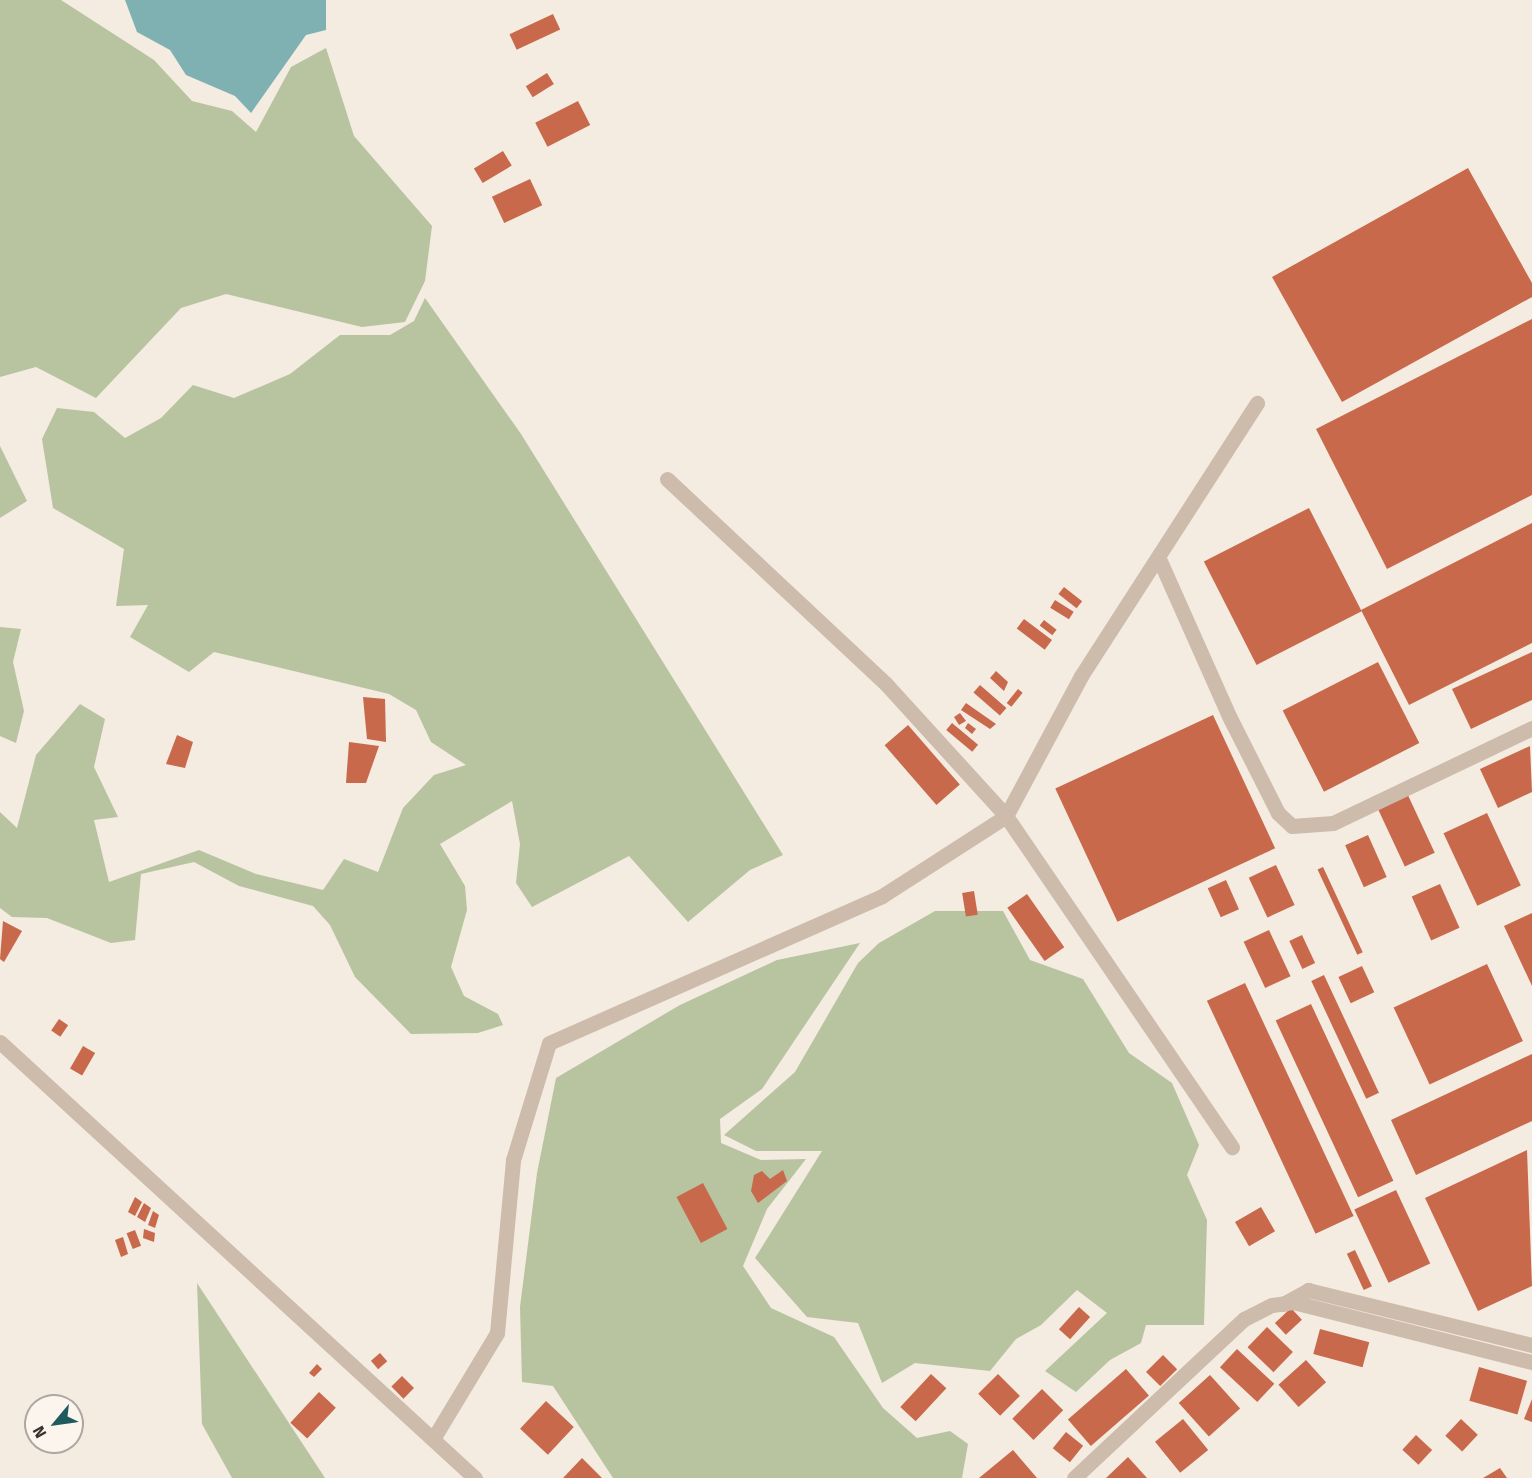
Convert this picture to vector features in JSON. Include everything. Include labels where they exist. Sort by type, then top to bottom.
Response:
[{"type":"street","points":[[433,1439],[497,1333],[513,1160],[549,1043],[882,896],[1006,816],[1081,676],[1160,561],[1257,403]]},
{"type":"street","points":[[667,479],[886,684],[1006,816],[1232,1147]]},
{"type":"street","points":[[1160,561],[1230,718],[1278,813],[1292,826],[1333,823],[1532,728]]},
{"type":"street","points":[[0,1042],[475,1478]]},
{"type":"street","points":[[1074,1478],[1244,1318],[1283,1304],[1308,1290],[1532,1345]]},
{"type":"street","points":[[1283,1304],[1532,1362]]},
{"type":"green space","points":[[0,0],[61,0],[154,60],[192,101],[232,111],[256,132],[291,67],[326,48],[354,136],[432,226],[425,281],[405,322],[362,327],[226,294],[181,308],[96,398],[36,367],[0,377]]},
{"type":"green space","points":[[425,298],[521,434],[783,855],[750,870],[688,922],[629,856],[532,907],[516,883],[520,844],[512,801],[440,844],[465,886],[467,910],[451,967],[464,996],[498,1014],[503,1025],[478,1033],[411,1034],[355,977],[330,925],[313,906],[239,886],[194,862],[141,874],[135,940],[111,943],[47,918],[12,917],[0,908],[0,812],[17,828],[36,755],[80,704],[105,719],[94,767],[118,817],[94,820],[109,882],[199,850],[256,874],[323,890],[344,859],[378,872],[403,808],[434,775],[466,765],[431,742],[416,710],[389,694],[214,652],[189,672],[130,637],[148,605],[116,606],[124,549],[53,508],[42,439],[57,408],[94,412],[125,438],[161,418],[193,385],[234,398],[290,374],[340,335],[390,335],[414,321]]},
{"type":"green space","points":[[0,446],[27,501],[0,518]]},
{"type":"green space","points":[[0,627],[21,629],[13,662],[24,711],[16,743],[0,736]]},
{"type":"green space","points":[[935,911],[1003,911],[1030,960],[1083,979],[1129,1053],[1172,1083],[1199,1145],[1187,1175],[1207,1220],[1204,1325],[1146,1325],[1141,1343],[1110,1360],[1076,1392],[1045,1371],[1107,1313],[1077,1290],[1041,1325],[1016,1339],[990,1371],[915,1363],[882,1383],[858,1323],[807,1317],[755,1258],[822,1151],[756,1151],[724,1135],[795,1072],[858,963],[879,943]]},
{"type":"green space","points":[[860,943],[762,1089],[720,1119],[721,1143],[761,1160],[806,1159],[767,1209],[743,1266],[771,1308],[834,1337],[883,1408],[917,1438],[950,1431],[968,1444],[962,1478],[613,1478],[553,1386],[522,1382],[520,1307],[537,1173],[556,1078],[680,1005],[777,960]]},
{"type":"green space","points":[[197,1283],[325,1478],[232,1478],[202,1424]]},
{"type":"water","points":[[125,0],[326,0],[326,30],[306,35],[251,113],[235,96],[186,75],[170,50],[137,32]]},
{"type":"building","points":[[553,14],[560,29],[517,50],[509,34]]},
{"type":"building","points":[[547,73],[554,84],[533,97],[526,86]]},
{"type":"building","points":[[578,101],[590,125],[547,147],[535,123]]},
{"type":"building","points":[[503,151],[512,166],[483,183],[474,169]]},
{"type":"building","points":[[1468,168],[1532,283],[1532,297],[1342,402],[1272,277]]},
{"type":"building","points":[[530,179],[542,205],[504,223],[492,197]]},
{"type":"building","points":[[1532,319],[1532,495],[1387,569],[1316,429]]},
{"type":"building","points":[[1309,508],[1362,611],[1257,665],[1204,562]]},
{"type":"building","points":[[1532,523],[1532,643],[1409,705],[1361,610]]},
{"type":"building","points":[[1064,587],[1082,601],[1077,608],[1058,594]]},
{"type":"building","points":[[1055,600],[1074,612],[1069,619],[1050,608]]},
{"type":"building","points":[[1024,619],[1052,640],[1045,650],[1017,629]]},
{"type":"building","points":[[1044,620],[1057,630],[1052,635],[1040,626]]},
{"type":"building","points":[[1532,652],[1532,700],[1471,729],[1452,689]]},
{"type":"building","points":[[1378,662],[1419,743],[1324,792],[1283,711]]},
{"type":"building","points":[[996,671],[1008,682],[1004,691],[990,678]]},
{"type":"building","points":[[980,685],[1006,708],[1000,716],[973,693]]},
{"type":"building","points":[[1018,689],[1023,693],[1011,707],[1007,703]]},
{"type":"building","points":[[363,697],[385,699],[386,742],[367,739]]},
{"type":"building","points":[[966,703],[996,724],[990,729],[961,710]]},
{"type":"building","points":[[960,713],[966,721],[959,725],[954,717]]},
{"type":"building","points":[[1213,715],[1275,848],[1117,922],[1055,789]]},
{"type":"building","points":[[952,723],[978,745],[972,752],[946,730]]},
{"type":"building","points":[[968,723],[976,729],[972,734],[965,728]]},
{"type":"building","points":[[908,725],[960,785],[936,805],[885,745]]},
{"type":"building","points":[[177,735],[193,742],[185,768],[166,764]]},
{"type":"building","points":[[349,742],[379,746],[366,783],[346,783]]},
{"type":"building","points":[[1530,746],[1532,792],[1498,808],[1480,769]]},
{"type":"building","points":[[1406,791],[1435,853],[1405,867],[1376,805]]},
{"type":"building","points":[[1487,813],[1521,886],[1477,906],[1443,833]]},
{"type":"building","points":[[1368,835],[1387,877],[1364,887],[1345,845]]},
{"type":"building","points":[[1276,865],[1295,905],[1267,918],[1249,878]]},
{"type":"building","points":[[1323,867],[1363,952],[1357,955],[1318,870]]},
{"type":"building","points":[[1226,880],[1239,909],[1221,917],[1208,888]]},
{"type":"building","points":[[1440,884],[1460,928],[1431,940],[1412,897]]},
{"type":"building","points":[[974,891],[978,915],[966,917],[962,893]]},
{"type":"building","points":[[1027,894],[1064,947],[1045,961],[1007,908]]},
{"type":"building","points":[[1532,913],[1532,986],[1504,926]]},
{"type":"building","points":[[3,921],[22,931],[4,962],[0,959]]},
{"type":"building","points":[[1269,930],[1291,976],[1265,988],[1244,942]]},
{"type":"building","points":[[1302,935],[1315,963],[1302,969],[1289,941]]},
{"type":"building","points":[[1487,964],[1523,1041],[1430,1085],[1394,1008]]},
{"type":"building","points":[[1362,966],[1374,992],[1351,1003],[1338,977]]},
{"type":"building","points":[[1324,975],[1379,1093],[1366,1099],[1311,981]]},
{"type":"building","points":[[1245,983],[1354,1216],[1316,1234],[1207,1001]]},
{"type":"building","points":[[1311,1004],[1393,1181],[1358,1197],[1276,1020]]},
{"type":"building","points":[[59,1019],[68,1025],[60,1037],[51,1031]]},
{"type":"building","points":[[83,1046],[95,1053],[82,1076],[70,1069]]},
{"type":"building","points":[[1532,1054],[1532,1121],[1416,1175],[1391,1120]]},
{"type":"building","points":[[1527,1150],[1532,1286],[1478,1311],[1425,1198]]},
{"type":"building","points":[[783,1170],[787,1181],[758,1203],[751,1191],[754,1175],[762,1171],[770,1179]]},
{"type":"building","points":[[703,1183],[727,1229],[701,1243],[677,1197]]},
{"type":"building","points":[[1396,1190],[1430,1263],[1389,1283],[1354,1209]]},
{"type":"building","points":[[135,1197],[142,1202],[135,1216],[128,1212]]},
{"type":"building","points":[[144,1203],[151,1208],[145,1222],[137,1217]]},
{"type":"building","points":[[1261,1207],[1275,1231],[1249,1246],[1235,1222]]},
{"type":"building","points":[[153,1211],[159,1215],[155,1228],[148,1225]]},
{"type":"building","points":[[144,1229],[155,1233],[154,1242],[143,1238]]},
{"type":"building","points":[[135,1230],[141,1246],[133,1249],[127,1233]]},
{"type":"building","points":[[123,1237],[128,1254],[121,1257],[115,1240]]},
{"type":"building","points":[[1355,1250],[1372,1286],[1364,1290],[1347,1254]]},
{"type":"building","points":[[1079,1307],[1090,1317],[1070,1339],[1059,1329]]},
{"type":"building","points":[[1291,1308],[1302,1320],[1286,1335],[1275,1323]]},
{"type":"building","points":[[1267,1327],[1293,1352],[1273,1372],[1248,1347]]},
{"type":"building","points":[[1320,1329],[1369,1342],[1363,1367],[1313,1354]]},
{"type":"building","points":[[1237,1349],[1274,1384],[1257,1402],[1220,1367]]},
{"type":"building","points":[[380,1353],[387,1361],[378,1369],[371,1361]]},
{"type":"building","points":[[1163,1355],[1177,1369],[1160,1386],[1146,1372]]},
{"type":"building","points":[[1306,1360],[1326,1382],[1299,1407],[1279,1385]]},
{"type":"building","points":[[317,1364],[322,1369],[314,1377],[309,1373]]},
{"type":"building","points":[[1479,1367],[1527,1381],[1517,1414],[1469,1401]]},
{"type":"building","points":[[1126,1369],[1149,1395],[1091,1446],[1068,1420]]},
{"type":"building","points":[[931,1374],[946,1388],[916,1421],[900,1407]]},
{"type":"building","points":[[998,1374],[1020,1396],[1000,1416],[978,1394]]},
{"type":"building","points":[[1210,1375],[1240,1408],[1209,1437],[1179,1403]]},
{"type":"building","points":[[402,1376],[414,1388],[403,1399],[391,1387]]},
{"type":"building","points":[[1042,1389],[1063,1410],[1034,1440],[1012,1419]]},
{"type":"building","points":[[319,1392],[336,1408],[307,1438],[290,1423]]},
{"type":"building","points":[[1532,1399],[1532,1422],[1524,1419]]},
{"type":"building","points":[[546,1401],[574,1427],[548,1455],[520,1429]]},
{"type":"building","points":[[1183,1419],[1208,1450],[1180,1473],[1155,1442]]},
{"type":"building","points":[[1461,1419],[1478,1435],[1462,1452],[1445,1436]]},
{"type":"building","points":[[1066,1432],[1083,1446],[1070,1462],[1053,1448]]},
{"type":"building","points":[[1416,1435],[1432,1450],[1418,1465],[1402,1450]]},
{"type":"building","points":[[1013,1450],[1037,1478],[979,1478]]},
{"type":"building","points":[[1128,1457],[1147,1478],[1106,1478]]},
{"type":"building","points":[[582,1458],[602,1478],[563,1478]]},
{"type":"building","points":[[1500,1468],[1507,1478],[1483,1478]]}]
